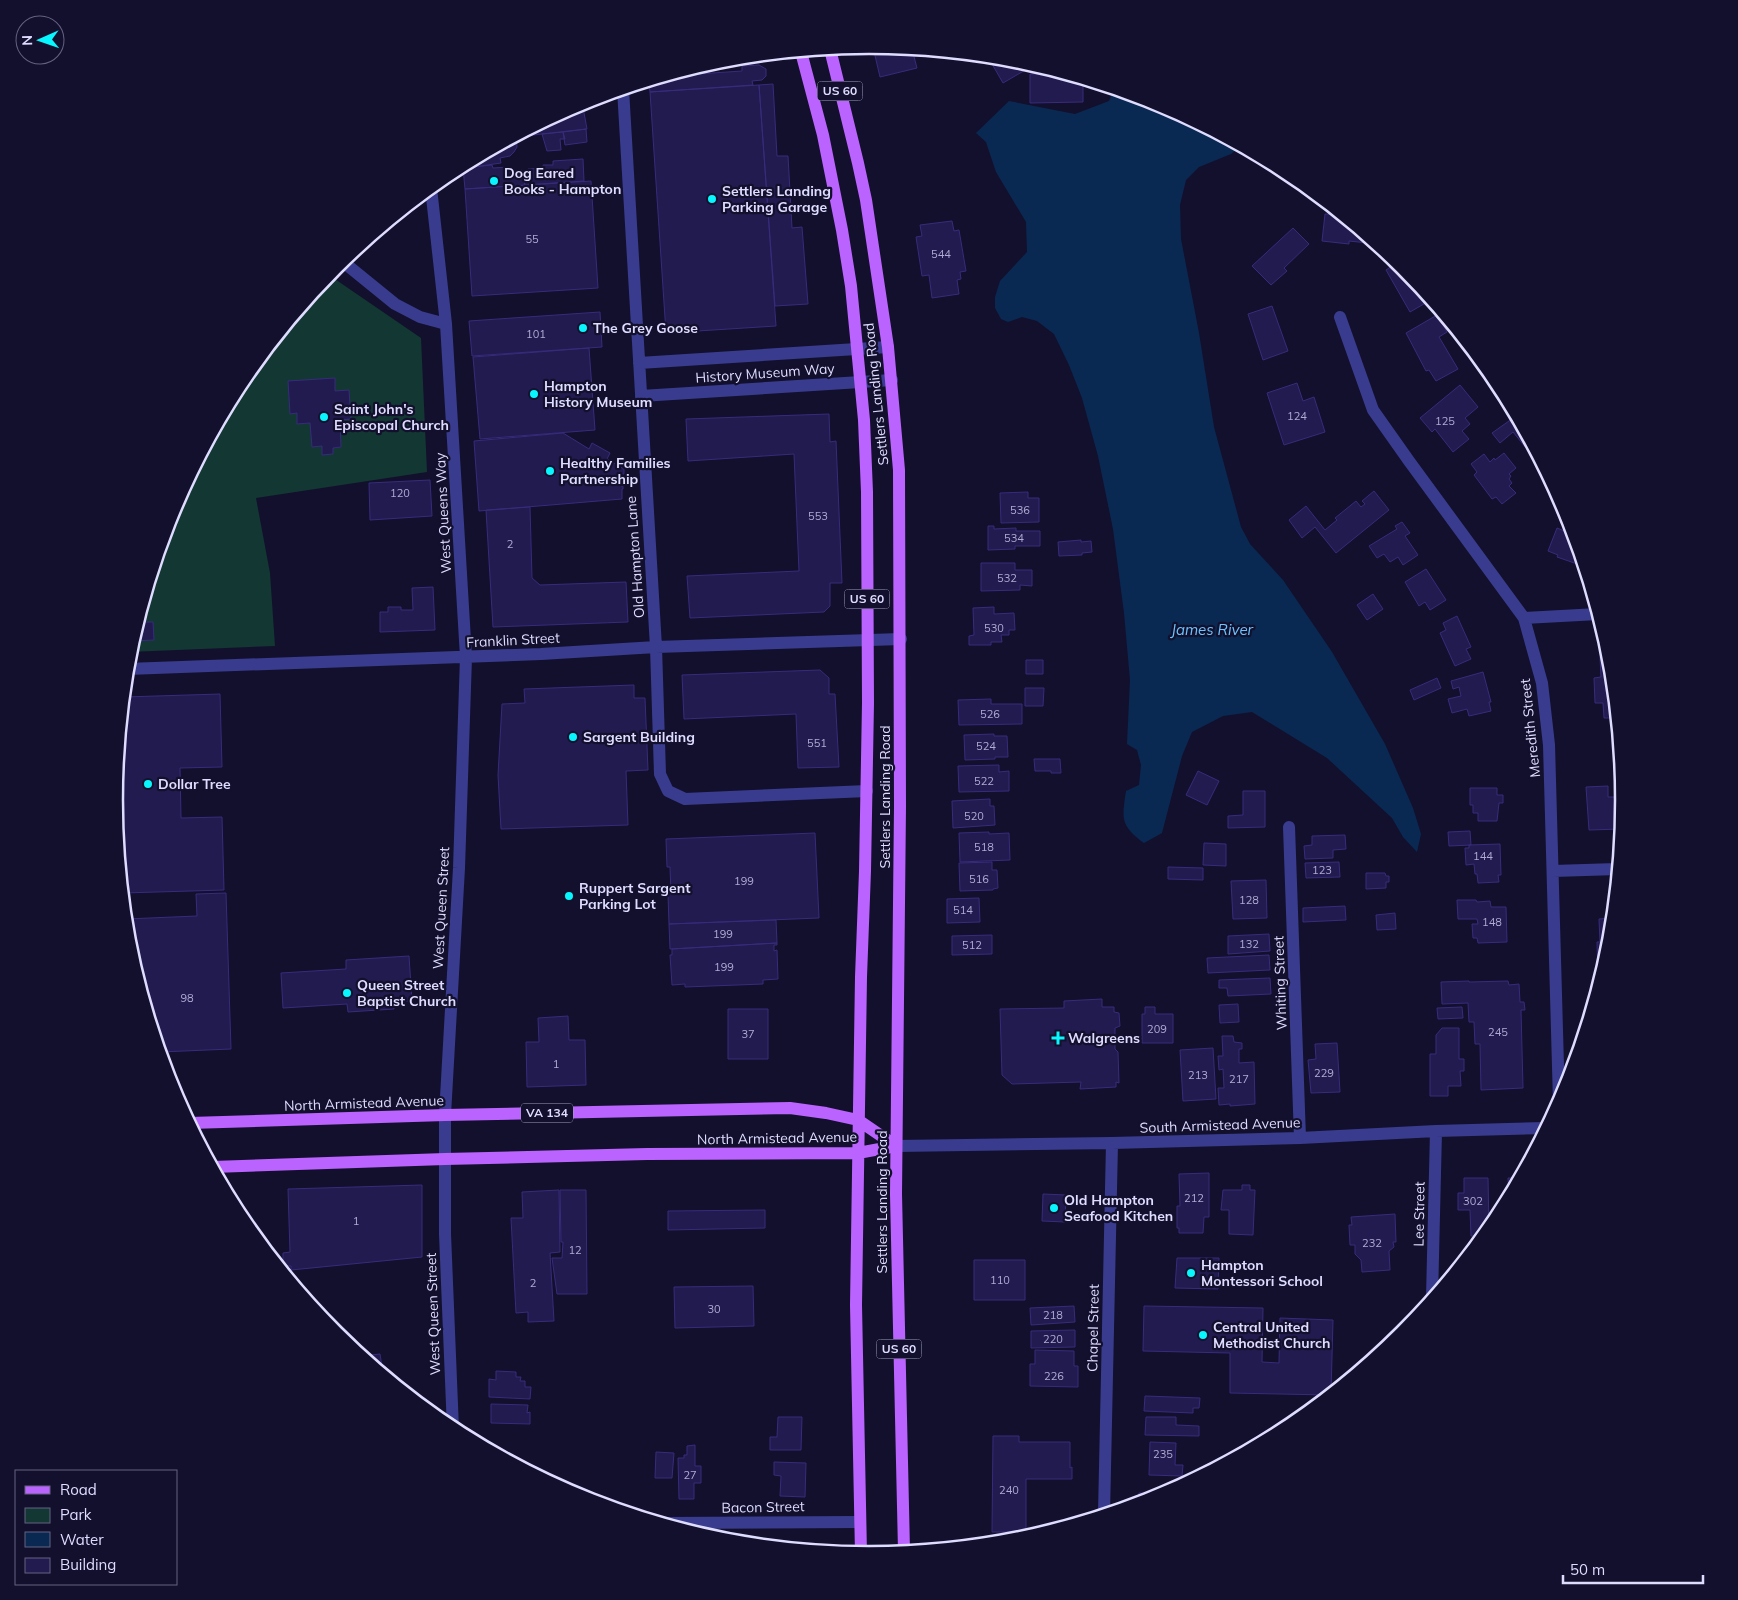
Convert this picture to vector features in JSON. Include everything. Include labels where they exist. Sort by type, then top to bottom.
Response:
[{"type":"main road","name":"Settlers Landing Road","points":[[831,55],[865,194],[892,380],[899,470],[901,638],[896,1146],[899,1378],[904,1545]]},
{"type":"main road","name":"Settlers Landing Road","points":[[803,57],[815,97],[832,174],[851,286],[861,382],[867,492],[867,791],[858,1120],[856,1365],[861,1546]]},
{"type":"main road","name":"North Armistead Avenue","points":[[197,1123],[790,1108],[858,1120],[896,1146]]},
{"type":"main road","name":"North Armistead Avenue","points":[[220,1167],[647,1154],[858,1153],[896,1146]]},
{"type":"street","name":"Old Hampton Lane","points":[[624,95],[656,647],[660,774],[668,791],[685,800],[867,791]]},
{"type":"street","name":"West Queens Way","points":[[432,196],[446,324],[466,657]]},
{"type":"street","points":[[348,266],[395,304],[420,317],[446,324]]},
{"type":"street","name":"Meredith Street","points":[[1340,317],[1373,410],[1524,618],[1542,683],[1548,736],[1559,1085]]},
{"type":"street","name":"History Museum Way","points":[[639,363],[888,348]]},
{"type":"street","name":"History Museum Way","points":[[641,396],[892,380]]},
{"type":"street","points":[[1524,618],[1592,614]]},
{"type":"street","name":"Franklin Street","points":[[135,669],[466,657],[656,647],[901,638]]},
{"type":"street","name":"West Queen Street","points":[[453,1419],[445,1234],[445,1116],[459,868],[466,657]]},
{"type":"street","name":"Whiting Street","points":[[1289,827],[1300,1138]]},
{"type":"street","points":[[1553,871],[1612,869]]},
{"type":"street","name":"South Armistead Avenue","points":[[896,1146],[1300,1138],[1436,1130],[1539,1128]]},
{"type":"street","name":"Lee Street","points":[[1432,1289],[1436,1130]]},
{"type":"street","name":"Chapel Street","points":[[1104,1508],[1112,1143]]},
{"type":"street","name":"Bacon Street","points":[[688,1524],[860,1522]]},
{"type":"green space","points":[[335,279],[421,338],[427,472],[256,498],[270,573],[275,646],[138,652],[162,560],[200,470],[223,427],[249,385],[277,346]]},
{"type":"water","name":"James River","points":[[1112,94],[1199,131],[1235,150],[1231,154],[1199,167],[1186,180],[1180,205],[1181,239],[1214,427],[1241,527],[1250,544],[1283,580],[1332,652],[1385,744],[1413,808],[1421,834],[1417,852],[1403,837],[1392,818],[1327,758],[1252,712],[1223,716],[1192,732],[1182,756],[1162,833],[1144,843],[1130,831],[1124,821],[1126,791],[1139,785],[1141,765],[1137,750],[1127,744],[1130,680],[1124,613],[1113,529],[1098,456],[1082,398],[1054,334],[1037,321],[1022,317],[1008,322],[1001,319],[995,308],[995,297],[1000,281],[1027,252],[1026,222],[996,172],[986,142],[976,133],[1009,101],[1075,114],[1109,101]]},
{"type":"building","points":[[875,54],[914,55],[917,68],[880,77]]},
{"type":"building","points":[[992,64],[1025,70],[1003,83]]},
{"type":"building","points":[[759,65],[766,69],[766,76],[762,80],[752,81],[753,85],[650,92],[649,87],[676,79],[697,74],[742,71],[742,66]]},
{"type":"building","points":[[1030,74],[1039,74],[1083,85],[1083,102],[1030,103]]},
{"type":"building","points":[[773,84],[777,156],[788,156],[792,228],[802,227],[808,304],[775,306],[759,85]]},
{"type":"building","name":"Settlers Landing Parking Garage","points":[[759,85],[776,326],[666,333],[650,92]]},
{"type":"building","points":[[584,111],[587,129],[531,135]]},
{"type":"building","points":[[586,129],[587,142],[565,145],[563,132]]},
{"type":"building","points":[[563,132],[565,139],[560,139],[561,150],[547,151],[542,134]]},
{"type":"building","points":[[517,143],[517,147],[510,156],[500,158],[501,163],[475,167]]},
{"type":"building","points":[[583,159],[584,181],[525,185],[523,176],[529,175],[528,169],[543,168],[543,165],[553,165],[553,161]]},
{"type":"building","name":"Dog Eared Books - Hampton","points":[[492,165],[493,168],[509,167],[509,171],[522,170],[525,185],[465,189],[464,174],[475,167]]},
{"type":"building","points":[[591,181],[598,288],[472,296],[465,189]]},
{"type":"building","points":[[1325,214],[1331,214],[1365,243],[1349,241],[1349,244],[1322,241]]},
{"type":"building","points":[[952,221],[954,231],[959,230],[966,271],[960,272],[961,279],[957,280],[959,294],[932,298],[929,275],[922,276],[916,237],[922,236],[920,225]]},
{"type":"building","points":[[1293,228],[1309,244],[1284,268],[1287,271],[1271,285],[1252,266]]},
{"type":"building","points":[[1391,267],[1425,303],[1410,312],[1386,270]]},
{"type":"building","points":[[1272,306],[1288,351],[1263,360],[1248,314]]},
{"type":"building","points":[[600,312],[602,347],[472,356],[469,321]]},
{"type":"building","points":[[1436,316],[1447,332],[1439,337],[1458,369],[1436,381],[1429,370],[1426,371],[1406,333]]},
{"type":"building","name":"Hampton History Museum","points":[[589,348],[595,430],[480,439],[473,357]]},
{"type":"building","name":"Saint John's Episcopal Church","points":[[335,378],[335,391],[349,390],[351,419],[340,420],[341,447],[333,448],[333,454],[322,455],[322,446],[312,447],[310,423],[297,424],[297,413],[290,414],[288,381]]},
{"type":"building","points":[[1297,383],[1303,401],[1314,397],[1325,432],[1284,445],[1267,393]]},
{"type":"building","points":[[1460,385],[1478,407],[1465,418],[1470,424],[1462,431],[1469,439],[1453,452],[1435,429],[1432,432],[1420,418]]},
{"type":"building","points":[[829,414],[830,442],[836,441],[842,583],[830,583],[830,606],[824,612],[690,618],[687,576],[799,571],[794,454],[688,461],[686,419]]},
{"type":"building","points":[[1511,420],[1526,448],[1513,432],[1500,443],[1492,433]]},
{"type":"building","name":"Healthy Families Partnership","points":[[563,433],[589,449],[592,443],[610,453],[607,459],[624,469],[624,474],[621,474],[621,486],[623,486],[622,499],[479,511],[474,441]]},
{"type":"building","points":[[1504,453],[1516,468],[1509,474],[1511,476],[1509,479],[1512,483],[1509,486],[1516,493],[1502,504],[1496,497],[1492,499],[1474,475],[1477,472],[1471,464],[1484,454],[1490,462]]},
{"type":"building","points":[[430,480],[432,516],[370,520],[369,483]]},
{"type":"building","points":[[1374,491],[1389,510],[1336,553],[1315,527],[1302,538],[1289,520],[1306,506],[1325,530],[1337,520],[1335,518],[1356,501],[1361,507],[1365,504],[1362,501]]},
{"type":"building","points":[[1028,492],[1028,498],[1039,498],[1039,522],[1001,523],[1000,493]]},
{"type":"building","points":[[530,507],[532,578],[540,585],[626,582],[628,622],[493,627],[486,510]]},
{"type":"building","points":[[1402,522],[1410,533],[1405,536],[1418,555],[1403,565],[1398,557],[1390,562],[1384,554],[1377,558],[1369,546],[1397,529],[1395,526]]},
{"type":"building","points":[[988,526],[994,526],[994,529],[1016,528],[1016,531],[1040,531],[1040,546],[1015,546],[1015,549],[988,550]]},
{"type":"building","points":[[1557,528],[1565,531],[1577,564],[1557,557],[1558,555],[1548,551]]},
{"type":"building","points":[[1081,540],[1081,542],[1091,541],[1092,552],[1082,553],[1082,555],[1059,556],[1058,542]]},
{"type":"building","points":[[981,563],[1015,563],[1015,570],[1032,570],[1032,586],[1020,585],[1020,590],[981,591]]},
{"type":"building","points":[[1426,569],[1446,600],[1430,610],[1425,602],[1419,606],[1405,582]]},
{"type":"building","points":[[433,587],[435,630],[380,632],[380,612],[388,612],[388,607],[401,607],[401,610],[413,610],[412,588]]},
{"type":"building","points":[[1373,594],[1383,609],[1367,620],[1357,605]]},
{"type":"building","points":[[994,607],[994,614],[1014,613],[1015,630],[1009,630],[1009,635],[1001,635],[1002,642],[991,642],[991,645],[969,645],[969,636],[974,635],[973,608]]},
{"type":"building","points":[[1457,616],[1471,647],[1466,649],[1471,659],[1455,666],[1440,633],[1446,630],[1443,623]]},
{"type":"building","points":[[144,622],[153,622],[154,640],[140,641]]},
{"type":"building","points":[[1600,657],[1611,718],[1604,718],[1603,703],[1595,703],[1594,678],[1601,677]]},
{"type":"building","points":[[1026,660],[1043,660],[1043,674],[1026,674]]},
{"type":"building","points":[[820,670],[829,678],[829,694],[835,694],[839,767],[798,768],[796,714],[684,719],[682,675]]},
{"type":"building","points":[[1483,672],[1491,702],[1489,702],[1491,711],[1469,716],[1467,709],[1452,713],[1448,699],[1461,696],[1459,687],[1453,689],[1451,681]]},
{"type":"building","points":[[1437,678],[1441,688],[1414,700],[1410,690]]},
{"type":"building","name":"Sargent Building","points":[[634,685],[634,698],[645,698],[648,770],[626,771],[628,825],[501,829],[498,775],[502,704],[525,703],[524,689]]},
{"type":"building","points":[[1025,688],[1044,688],[1043,706],[1025,706]]},
{"type":"building","name":"Dollar Tree","points":[[220,694],[222,767],[180,768],[181,818],[222,817],[224,890],[129,893],[124,849],[123,800],[124,751],[130,697]]},
{"type":"building","points":[[991,699],[991,704],[1022,704],[1022,724],[959,725],[958,700]]},
{"type":"building","points":[[994,734],[994,736],[1007,736],[1008,757],[965,760],[964,735]]},
{"type":"building","points":[[1034,759],[1060,759],[1061,773],[1035,771]]},
{"type":"building","points":[[999,765],[999,772],[1009,771],[1009,791],[959,792],[958,766]]},
{"type":"building","points":[[1198,771],[1219,781],[1207,805],[1186,795]]},
{"type":"building","points":[[1608,786],[1608,797],[1615,797],[1614,829],[1589,830],[1586,787]]},
{"type":"building","points":[[1470,788],[1497,788],[1497,795],[1503,795],[1503,803],[1499,803],[1497,821],[1478,821],[1478,813],[1473,813],[1473,805],[1470,805]]},
{"type":"building","points":[[1243,791],[1265,791],[1265,827],[1228,828],[1228,816],[1243,815]]},
{"type":"building","points":[[990,799],[990,806],[994,806],[995,825],[953,828],[952,801]]},
{"type":"building","points":[[1470,831],[1471,845],[1449,846],[1448,832]]},
{"type":"building","points":[[989,832],[989,834],[1009,833],[1010,860],[960,862],[959,833]]},
{"type":"building","points":[[815,833],[819,918],[669,924],[668,894],[671,894],[670,867],[667,867],[666,839]]},
{"type":"building","points":[[1345,835],[1346,849],[1333,850],[1333,858],[1305,859],[1304,846],[1312,845],[1312,836]]},
{"type":"building","points":[[1204,843],[1226,844],[1226,866],[1203,865]]},
{"type":"building","points":[[1500,844],[1501,875],[1498,875],[1499,882],[1478,883],[1474,864],[1466,865],[1465,848],[1469,848],[1469,845]]},
{"type":"building","points":[[992,862],[992,870],[997,870],[998,888],[993,890],[960,891],[959,863]]},
{"type":"building","points":[[1339,862],[1340,877],[1306,878],[1305,863]]},
{"type":"building","points":[[1168,867],[1203,868],[1203,880],[1168,879]]},
{"type":"building","points":[[1366,873],[1385,873],[1386,876],[1389,876],[1386,888],[1366,889]]},
{"type":"building","points":[[1266,880],[1267,918],[1233,919],[1231,881]]},
{"type":"building","points":[[226,893],[231,1049],[167,1052],[148,993],[133,919],[197,916],[196,894]]},
{"type":"building","points":[[979,898],[980,922],[947,923],[947,899]]},
{"type":"building","points":[[1457,900],[1490,901],[1491,907],[1506,907],[1507,942],[1478,943],[1477,938],[1473,938],[1472,924],[1478,924],[1477,919],[1458,919]]},
{"type":"building","points":[[1345,906],[1346,920],[1303,922],[1303,908]]},
{"type":"building","points":[[1395,913],[1396,929],[1377,930],[1376,915]]},
{"type":"building","points":[[1599,919],[1605,919],[1598,961],[1597,942],[1600,942]]},
{"type":"building","points":[[776,920],[777,943],[670,949],[669,924]]},
{"type":"building","points":[[1269,934],[1270,951],[1228,954],[1228,936]]},
{"type":"building","points":[[992,935],[992,954],[952,955],[952,936]]},
{"type":"building","points":[[777,943],[777,945],[774,945],[774,951],[777,950],[778,979],[763,980],[763,984],[685,987],[685,984],[672,985],[670,955],[672,955],[672,949]]},
{"type":"building","points":[[1269,955],[1270,970],[1208,973],[1207,958]]},
{"type":"building","name":"Queen Street Baptist Church","points":[[409,956],[412,1001],[394,1002],[394,1009],[348,1012],[347,1004],[283,1008],[281,973],[346,969],[346,960]]},
{"type":"building","points":[[1270,978],[1271,994],[1228,996],[1227,988],[1219,988],[1219,980]]},
{"type":"building","points":[[1508,981],[1509,985],[1519,984],[1520,1002],[1524,1002],[1525,1010],[1521,1010],[1523,1088],[1481,1090],[1480,1044],[1475,1044],[1474,1022],[1469,1022],[1468,1003],[1442,1004],[1441,982]]},
{"type":"building","name":"Walgreens","points":[[1102,999],[1102,1007],[1114,1007],[1114,1012],[1119,1013],[1120,1026],[1115,1028],[1115,1049],[1118,1052],[1119,1083],[1116,1082],[1116,1087],[1080,1089],[1081,1082],[1012,1084],[1002,1075],[1000,1009],[1064,1008],[1064,1001]]},
{"type":"building","points":[[1238,1004],[1239,1022],[1220,1023],[1219,1005]]},
{"type":"building","points":[[1145,1007],[1155,1007],[1155,1014],[1173,1014],[1173,1043],[1142,1043],[1142,1014],[1145,1014]]},
{"type":"building","points":[[1462,1007],[1463,1018],[1438,1019],[1437,1008]]},
{"type":"building","points":[[728,1009],[768,1009],[768,1059],[728,1059]]},
{"type":"building","points":[[568,1016],[569,1040],[585,1040],[586,1085],[527,1087],[526,1042],[539,1042],[538,1018]]},
{"type":"building","points":[[1442,1028],[1459,1028],[1459,1059],[1464,1059],[1464,1071],[1460,1071],[1461,1086],[1448,1086],[1448,1096],[1430,1096],[1430,1054],[1436,1054],[1436,1035]]},
{"type":"building","points":[[1222,1036],[1233,1036],[1234,1042],[1242,1043],[1242,1049],[1239,1049],[1239,1063],[1254,1062],[1255,1104],[1219,1105],[1218,1088],[1224,1088],[1223,1069],[1219,1070],[1218,1056],[1223,1056]]},
{"type":"building","points":[[1337,1043],[1340,1092],[1311,1093],[1308,1060],[1316,1059],[1315,1044]]},
{"type":"building","points":[[1213,1048],[1216,1099],[1183,1101],[1180,1050]]},
{"type":"building","points":[[1209,1173],[1209,1217],[1204,1217],[1203,1233],[1179,1233],[1179,1228],[1177,1228],[1177,1206],[1180,1206],[1179,1174]]},
{"type":"building","points":[[1464,1178],[1488,1178],[1489,1215],[1474,1236],[1471,1236],[1470,1210],[1458,1210],[1458,1193],[1464,1193]]},
{"type":"building","points":[[422,1185],[422,1257],[291,1270],[291,1266],[287,1266],[283,1261],[283,1253],[290,1252],[288,1189]]},
{"type":"building","points":[[1242,1185],[1250,1185],[1250,1190],[1255,1190],[1253,1235],[1229,1234],[1229,1210],[1221,1210],[1223,1190],[1242,1190]]},
{"type":"building","points":[[559,1190],[560,1252],[550,1253],[554,1321],[528,1322],[528,1312],[516,1313],[511,1218],[523,1218],[522,1192]]},
{"type":"building","points":[[560,1190],[586,1190],[587,1294],[557,1294],[552,1258],[562,1258]]},
{"type":"building","name":"Old Hampton Seafood Kitchen","points":[[1043,1194],[1066,1195],[1065,1222],[1042,1221]]},
{"type":"building","points":[[765,1210],[765,1228],[668,1230],[668,1211]]},
{"type":"building","points":[[1395,1214],[1396,1242],[1393,1242],[1394,1247],[1389,1251],[1390,1270],[1362,1272],[1361,1260],[1355,1254],[1355,1245],[1350,1245],[1349,1225],[1352,1225],[1351,1217]]},
{"type":"building","points":[[1177,1258],[1219,1258],[1218,1289],[1175,1288]]},
{"type":"building","points":[[974,1260],[1025,1260],[1025,1300],[974,1300]]},
{"type":"building","points":[[753,1286],[754,1326],[675,1328],[674,1287]]},
{"type":"building","points":[[1074,1306],[1075,1322],[1031,1325],[1030,1308]]},
{"type":"building","name":"Central United Methodist Church","points":[[1144,1306],[1263,1308],[1262,1362],[1279,1363],[1280,1318],[1333,1320],[1331,1385],[1319,1395],[1230,1393],[1230,1353],[1143,1351]]},
{"type":"building","points":[[1075,1330],[1075,1347],[1031,1348],[1031,1331]]},
{"type":"building","points":[[1035,1350],[1074,1351],[1074,1366],[1078,1366],[1078,1387],[1030,1386],[1030,1364],[1035,1364]]},
{"type":"building","points":[[380,1354],[382,1365],[377,1361],[371,1355]]},
{"type":"building","points":[[496,1371],[516,1372],[516,1377],[521,1377],[520,1381],[525,1381],[525,1387],[531,1387],[530,1399],[489,1397],[489,1379],[496,1380]]},
{"type":"building","points":[[1145,1396],[1200,1398],[1199,1408],[1193,1408],[1193,1413],[1144,1411]]},
{"type":"building","points":[[491,1404],[528,1405],[527,1413],[530,1412],[530,1424],[491,1423]]},
{"type":"building","points":[[778,1417],[802,1417],[801,1450],[770,1450],[770,1437],[777,1437]]},
{"type":"building","points":[[1146,1417],[1176,1417],[1176,1425],[1199,1426],[1199,1436],[1145,1435]]},
{"type":"building","points":[[993,1436],[1019,1436],[1019,1442],[1070,1442],[1072,1479],[1026,1479],[1026,1529],[1015,1532],[992,1532]]},
{"type":"building","points":[[1150,1442],[1176,1443],[1175,1465],[1183,1465],[1182,1476],[1149,1475]]},
{"type":"building","points":[[695,1445],[695,1466],[701,1466],[701,1483],[694,1483],[694,1499],[679,1499],[678,1458],[684,1458],[684,1455],[687,1455],[687,1446]]},
{"type":"building","points":[[656,1452],[674,1453],[672,1478],[655,1478]]},
{"type":"building","points":[[774,1462],[806,1463],[805,1497],[780,1496],[781,1476],[774,1475]]},
{"type":"place","name":"Dog Eared Books - Hampton","points":[[494,181]]},
{"type":"place","name":"Settlers Landing Parking Garage","points":[[712,199]]},
{"type":"place","name":"The Grey Goose","points":[[583,328]]},
{"type":"place","name":"Hampton History Museum","points":[[534,394]]},
{"type":"place","name":"Saint John's Episcopal Church","points":[[324,417]]},
{"type":"place","name":"Healthy Families Partnership","points":[[550,471]]},
{"type":"place","name":"Sargent Building","points":[[573,737]]},
{"type":"place","name":"Dollar Tree","points":[[148,784]]},
{"type":"place","name":"Ruppert Sargent Parking Lot","points":[[569,896]]},
{"type":"place","name":"Queen Street Baptist Church","points":[[347,993]]},
{"type":"place","name":"Walgreens","points":[[1058,1038]]},
{"type":"place","name":"Old Hampton Seafood Kitchen","points":[[1054,1208]]},
{"type":"place","name":"Hampton Montessori School","points":[[1191,1273]]},
{"type":"place","name":"Central United Methodist Church","points":[[1203,1335]]}]
